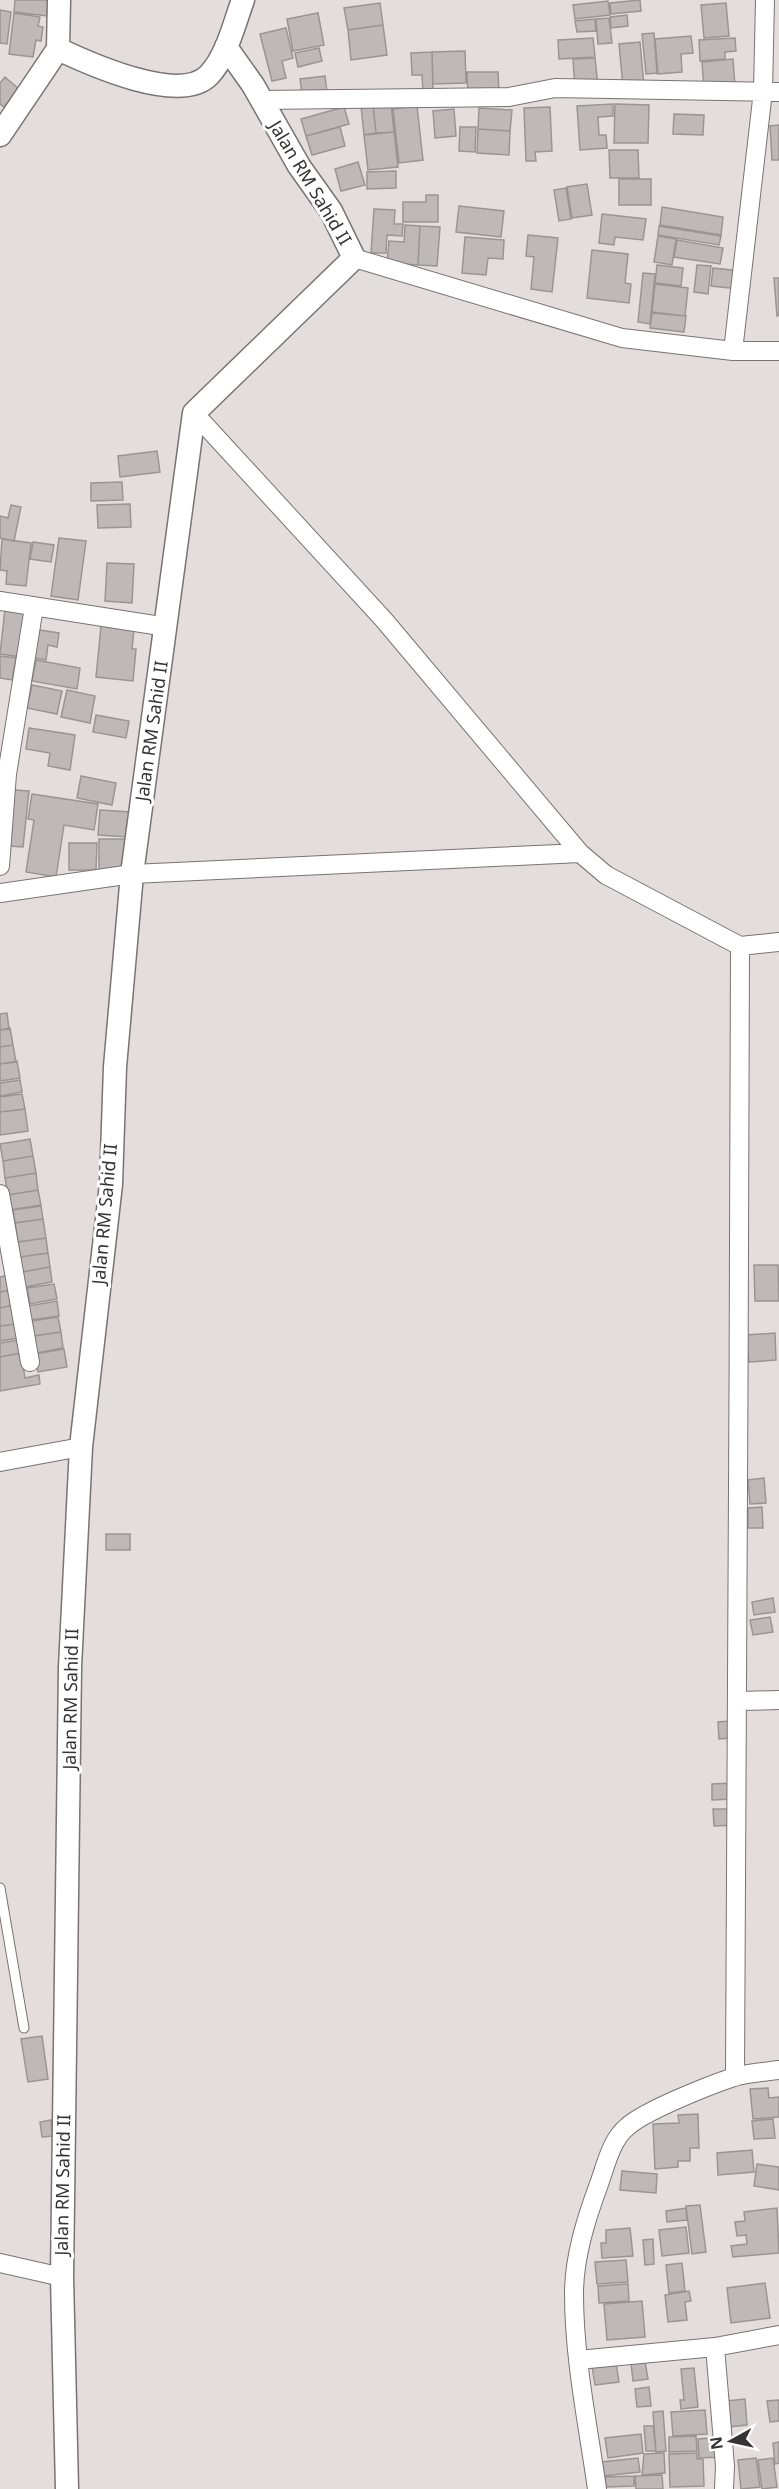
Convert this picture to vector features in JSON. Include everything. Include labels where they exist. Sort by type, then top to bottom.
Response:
[{"type":"street","points":[[0,135],[58,49],[59,0]]},
{"type":"street","points":[[58,49],[118,73],[166,86],[191,85],[210,74],[229,51],[243,0]]},
{"type":"street","points":[[733,351],[771,92],[765,0]]},
{"type":"street","name":"Jalan RM Sahid II","points":[[67,2489],[62,2277],[70,1667],[81,1447],[111,1184],[115,1067],[132,874],[194,413],[354,258],[330,211],[299,166],[257,92],[229,51]]},
{"type":"street","points":[[257,92],[499,97],[555,88],[771,92]]},
{"type":"street","points":[[354,258],[622,338],[733,351],[779,351]]},
{"type":"street","points":[[194,413],[384,620],[580,853],[606,875],[740,946],[779,942]]},
{"type":"street","points":[[0,601],[166,627]]},
{"type":"street","points":[[0,866],[7,774],[34,607]]},
{"type":"street","points":[[0,893],[132,874],[580,853]]},
{"type":"street","points":[[735,2077],[739,1701],[740,946]]},
{"type":"street","points":[[0,1194],[30,1362]]},
{"type":"street","points":[[0,1462],[81,1447]]},
{"type":"street","points":[[739,1701],[779,1700]]},
{"type":"street","points":[[597,2489],[578,2360],[574,2293],[579,2251],[589,2212],[616,2140],[626,2127],[647,2113],[735,2077],[779,2070]]},
{"type":"street","points":[[0,2264],[62,2277]]},
{"type":"street","points":[[578,2360],[715,2347],[779,2335]]},
{"type":"street","points":[[715,2347],[725,2466],[724,2489]]},
{"type":"lane","points":[[0,1887],[24,2028]]},
{"type":"building","points":[[15,0],[48,0],[47,16],[14,12]]},
{"type":"building","points":[[640,0],[641,11],[611,14],[610,3]]},
{"type":"building","points":[[608,1],[610,15],[575,19],[573,5]]},
{"type":"building","points":[[380,3],[383,25],[348,30],[344,8]]},
{"type":"building","points":[[726,3],[729,36],[704,38],[701,5]]},
{"type":"building","points":[[0,10],[11,12],[7,44],[0,43]]},
{"type":"building","points":[[14,13],[40,17],[38,26],[43,27],[41,41],[36,40],[33,57],[9,54]]},
{"type":"building","points":[[318,13],[324,45],[293,51],[287,19]]},
{"type":"building","points":[[627,15],[628,26],[611,28],[610,17]]},
{"type":"building","points":[[609,18],[612,43],[598,44],[596,19]]},
{"type":"building","points":[[595,19],[596,31],[577,32],[575,21]]},
{"type":"building","points":[[383,25],[387,55],[351,60],[348,30]]},
{"type":"building","points":[[286,28],[293,58],[282,61],[286,78],[272,81],[260,34]]},
{"type":"building","points":[[654,33],[657,73],[646,74],[642,34]]},
{"type":"building","points":[[691,36],[693,53],[681,54],[682,72],[658,74],[655,39]]},
{"type":"building","points":[[593,38],[595,57],[559,59],[558,40]]},
{"type":"building","points":[[735,38],[736,51],[725,52],[725,59],[700,61],[699,40]]},
{"type":"building","points":[[640,42],[644,86],[623,87],[619,44]]},
{"type":"building","points":[[319,48],[322,61],[298,67],[295,53]]},
{"type":"building","points":[[465,51],[466,83],[433,84],[432,52]]},
{"type":"building","points":[[432,52],[433,91],[423,92],[422,75],[412,75],[411,53]]},
{"type":"building","points":[[595,58],[598,86],[575,88],[573,59]]},
{"type":"building","points":[[733,59],[735,87],[704,89],[702,62]]},
{"type":"building","points":[[467,72],[498,72],[499,93],[468,94]]},
{"type":"building","points":[[325,76],[327,92],[302,94],[300,79]]},
{"type":"building","points":[[5,77],[19,89],[4,107],[0,104],[0,83]]},
{"type":"building","points":[[391,103],[394,132],[376,133],[373,105]]},
{"type":"building","points":[[613,104],[613,116],[598,117],[599,135],[606,135],[607,148],[580,150],[577,106]]},
{"type":"building","points":[[615,104],[649,105],[648,143],[614,143]]},
{"type":"building","points":[[373,105],[376,133],[364,135],[361,106]]},
{"type":"building","points":[[417,106],[423,160],[399,163],[393,109]]},
{"type":"building","points":[[344,107],[349,124],[306,136],[301,119]]},
{"type":"building","points":[[550,107],[552,151],[535,152],[536,161],[526,161],[524,108]]},
{"type":"building","points":[[479,108],[512,110],[510,131],[478,129]]},
{"type":"building","points":[[454,109],[456,136],[435,138],[433,111]]},
{"type":"building","points":[[674,114],[704,115],[703,135],[673,134]]},
{"type":"building","points":[[779,125],[779,160],[772,160],[770,126]]},
{"type":"building","points":[[340,127],[345,146],[312,155],[306,136]]},
{"type":"building","points":[[460,127],[476,127],[475,152],[459,151]]},
{"type":"building","points":[[478,129],[510,131],[509,155],[477,153]]},
{"type":"building","points":[[394,132],[398,167],[368,170],[364,135]]},
{"type":"building","points":[[609,150],[638,150],[639,178],[610,178]]},
{"type":"building","points":[[358,162],[365,185],[341,191],[335,169]]},
{"type":"building","points":[[396,171],[396,188],[367,189],[367,172]]},
{"type":"building","points":[[619,179],[651,179],[651,205],[619,205]]},
{"type":"building","points":[[587,184],[592,215],[572,218],[567,187]]},
{"type":"building","points":[[566,188],[571,219],[559,221],[554,190]]},
{"type":"building","points":[[426,195],[438,195],[438,222],[403,222],[403,202],[426,202]]},
{"type":"building","points":[[459,206],[504,211],[501,237],[456,232]]},
{"type":"building","points":[[662,207],[723,217],[721,235],[660,225]]},
{"type":"building","points":[[374,209],[395,210],[394,224],[403,224],[402,236],[387,235],[386,253],[371,253]]},
{"type":"building","points":[[602,214],[646,219],[643,240],[615,237],[614,245],[599,243]]},
{"type":"building","points":[[405,225],[420,226],[418,265],[387,263],[389,241],[404,242]]},
{"type":"building","points":[[420,226],[440,227],[437,266],[418,265]]},
{"type":"building","points":[[659,226],[721,236],[719,245],[658,235]]},
{"type":"building","points":[[528,235],[558,238],[552,292],[531,289],[534,257],[526,256]]},
{"type":"building","points":[[658,236],[676,239],[672,265],[654,262]]},
{"type":"building","points":[[465,237],[504,240],[503,259],[488,258],[486,275],[462,273]]},
{"type":"building","points":[[677,240],[723,248],[720,264],[674,257]]},
{"type":"building","points":[[592,250],[628,254],[625,283],[631,284],[629,303],[587,298]]},
{"type":"building","points":[[657,265],[683,268],[681,286],[655,283]]},
{"type":"building","points":[[697,265],[711,266],[708,294],[694,292]]},
{"type":"building","points":[[713,268],[741,271],[739,289],[711,286]]},
{"type":"building","points":[[643,273],[655,274],[650,324],[638,322]]},
{"type":"building","points":[[774,278],[779,278],[779,315],[777,316]]},
{"type":"building","points":[[655,284],[688,288],[685,316],[652,312]]},
{"type":"building","points":[[652,313],[686,316],[684,332],[650,328]]},
{"type":"building","points":[[157,451],[160,472],[120,477],[118,456]]},
{"type":"building","points":[[122,482],[123,500],[91,501],[91,483]]},
{"type":"building","points":[[130,504],[131,527],[98,528],[97,505]]},
{"type":"building","points":[[11,505],[21,507],[14,541],[0,538],[0,516],[8,518]]},
{"type":"building","points":[[59,538],[86,541],[78,600],[51,596]]},
{"type":"building","points":[[2,539],[31,543],[26,586],[6,584],[7,571],[0,570]]},
{"type":"building","points":[[33,542],[54,545],[51,562],[30,559]]},
{"type":"building","points":[[107,563],[134,564],[132,603],[105,601]]},
{"type":"building","points":[[5,609],[29,612],[21,657],[0,654]]},
{"type":"building","points":[[101,626],[134,629],[132,649],[136,649],[133,681],[96,677]]},
{"type":"building","points":[[33,629],[59,633],[57,647],[48,645],[46,660],[29,657]]},
{"type":"building","points":[[0,656],[16,658],[12,680],[0,678]]},
{"type":"building","points":[[36,660],[80,668],[77,689],[32,681]]},
{"type":"building","points":[[32,685],[62,691],[57,714],[27,708]]},
{"type":"building","points":[[67,690],[95,696],[90,723],[61,717]]},
{"type":"building","points":[[96,715],[129,721],[126,738],[93,732]]},
{"type":"building","points":[[29,728],[75,735],[70,770],[48,766],[50,753],[26,749]]},
{"type":"building","points":[[81,776],[116,783],[112,805],[77,798]]},
{"type":"building","points":[[14,790],[29,791],[23,847],[9,846]]},
{"type":"building","points":[[32,794],[98,804],[94,830],[64,825],[56,877],[26,872],[34,820],[28,819]]},
{"type":"building","points":[[100,810],[131,812],[129,837],[98,835]]},
{"type":"building","points":[[99,839],[129,839],[129,872],[99,872]]},
{"type":"building","points":[[69,843],[97,843],[96,870],[69,870]]},
{"type":"building","points":[[7,1013],[9,1029],[0,1030],[0,1014]]},
{"type":"building","points":[[10,1028],[13,1045],[0,1047],[0,1030]]},
{"type":"building","points":[[13,1045],[16,1062],[0,1064],[0,1047]]},
{"type":"building","points":[[17,1061],[20,1078],[0,1081],[0,1064]]},
{"type":"building","points":[[20,1080],[22,1092],[0,1096],[0,1083]]},
{"type":"building","points":[[22,1094],[25,1109],[0,1112],[0,1097]]},
{"type":"building","points":[[25,1109],[28,1131],[0,1135],[0,1112]]},
{"type":"building","points":[[30,1139],[33,1156],[3,1161],[0,1144]]},
{"type":"building","points":[[33,1156],[36,1173],[5,1178],[3,1161]]},
{"type":"building","points":[[36,1173],[38,1190],[8,1195],[5,1178]]},
{"type":"building","points":[[38,1190],[41,1205],[10,1210],[8,1195]]},
{"type":"building","points":[[41,1206],[43,1219],[15,1223],[13,1210]]},
{"type":"building","points":[[43,1219],[46,1238],[18,1242],[15,1223]]},
{"type":"building","points":[[46,1238],[48,1253],[20,1257],[18,1242]]},
{"type":"building","points":[[48,1253],[50,1267],[22,1272],[20,1257]]},
{"type":"building","points":[[754,1265],[778,1265],[779,1301],[755,1301]]},
{"type":"building","points":[[50,1267],[52,1282],[24,1287],[22,1272]]},
{"type":"building","points":[[9,1275],[11,1290],[0,1292],[0,1277]]},
{"type":"building","points":[[54,1284],[57,1299],[30,1304],[27,1288]]},
{"type":"building","points":[[11,1290],[14,1305],[0,1308],[0,1292]]},
{"type":"building","points":[[57,1301],[59,1316],[30,1320],[28,1306]]},
{"type":"building","points":[[14,1305],[17,1324],[0,1326],[0,1308]]},
{"type":"building","points":[[58,1317],[61,1332],[34,1336],[32,1321]]},
{"type":"building","points":[[17,1324],[19,1338],[0,1341],[0,1326]]},
{"type":"building","points":[[61,1332],[63,1348],[37,1353],[34,1336]]},
{"type":"building","points":[[775,1333],[776,1360],[749,1362],[746,1335]]},
{"type":"building","points":[[19,1340],[21,1353],[0,1357],[0,1343]]},
{"type":"building","points":[[64,1349],[67,1367],[38,1372],[35,1354]]},
{"type":"building","points":[[21,1353],[25,1378],[39,1375],[40,1384],[0,1391],[0,1357]]},
{"type":"building","points":[[764,1478],[766,1503],[750,1504],[748,1480]]},
{"type":"building","points":[[762,1507],[763,1528],[748,1528],[748,1508]]},
{"type":"building","points":[[106,1534],[130,1534],[130,1550],[106,1550]]},
{"type":"building","points":[[773,1598],[775,1612],[754,1615],[752,1602]]},
{"type":"building","points":[[770,1617],[773,1632],[753,1635],[750,1620]]},
{"type":"building","points":[[730,1721],[732,1738],[719,1739],[718,1722]]},
{"type":"building","points":[[733,1783],[733,1799],[712,1800],[712,1784]]},
{"type":"building","points":[[713,1809],[735,1809],[735,1825],[714,1826]]},
{"type":"building","points":[[42,2036],[48,2079],[28,2082],[21,2039]]},
{"type":"building","points":[[768,2088],[769,2098],[779,2097],[779,2117],[753,2119],[750,2089]]},
{"type":"building","points":[[698,2114],[699,2148],[690,2148],[690,2161],[678,2161],[678,2167],[655,2169],[653,2124],[679,2123],[678,2115]]},
{"type":"building","points":[[773,2119],[775,2138],[754,2139],[752,2121]]},
{"type":"building","points":[[51,2120],[53,2136],[42,2137],[40,2122]]},
{"type":"building","points":[[752,2150],[754,2172],[718,2175],[717,2153]]},
{"type":"building","points":[[757,2164],[779,2167],[779,2190],[754,2186]]},
{"type":"building","points":[[622,2171],[657,2174],[656,2193],[620,2190]]},
{"type":"building","points":[[700,2205],[706,2252],[692,2254],[686,2206]]},
{"type":"building","points":[[686,2208],[687,2220],[667,2222],[666,2211]]},
{"type":"building","points":[[777,2208],[779,2253],[733,2257],[731,2246],[747,2244],[746,2235],[737,2236],[735,2222],[745,2221],[744,2212]]},
{"type":"building","points":[[686,2227],[689,2253],[662,2256],[659,2230]]},
{"type":"building","points":[[630,2228],[633,2256],[602,2258],[601,2243],[606,2243],[606,2230]]},
{"type":"building","points":[[653,2239],[654,2264],[645,2265],[643,2240]]},
{"type":"building","points":[[626,2260],[628,2282],[597,2284],[595,2262]]},
{"type":"building","points":[[682,2263],[685,2291],[669,2293],[666,2265]]},
{"type":"building","points":[[765,2283],[770,2318],[731,2323],[727,2288]]},
{"type":"building","points":[[628,2284],[629,2301],[599,2303],[598,2286]]},
{"type":"building","points":[[689,2291],[691,2301],[685,2302],[687,2320],[668,2322],[665,2295]]},
{"type":"building","points":[[642,2301],[645,2337],[607,2340],[604,2304]]},
{"type":"building","points":[[645,2361],[648,2379],[633,2381],[631,2363]]},
{"type":"building","points":[[616,2363],[619,2382],[595,2385],[592,2366]]},
{"type":"building","points":[[694,2368],[698,2407],[681,2409],[680,2400],[684,2400],[681,2369]]},
{"type":"building","points":[[649,2387],[651,2406],[637,2407],[635,2389]]},
{"type":"building","points":[[745,2399],[747,2425],[729,2427],[727,2401]]},
{"type":"building","points":[[779,2400],[779,2421],[770,2422],[767,2401]]},
{"type":"building","points":[[705,2410],[707,2434],[673,2436],[671,2412]]},
{"type":"building","points":[[663,2411],[666,2451],[656,2452],[653,2412]]},
{"type":"building","points":[[644,2426],[653,2426],[656,2451],[646,2451]]},
{"type":"building","points":[[641,2434],[643,2453],[608,2458],[605,2438]]},
{"type":"building","points":[[696,2436],[697,2451],[669,2452],[669,2437]]},
{"type":"building","points":[[720,2437],[722,2457],[699,2458],[698,2439]]},
{"type":"building","points":[[779,2442],[779,2463],[775,2464],[773,2443]]},
{"type":"building","points":[[664,2453],[665,2473],[642,2475],[644,2454]]},
{"type":"building","points":[[697,2453],[697,2459],[703,2459],[704,2486],[670,2487],[669,2454]]},
{"type":"building","points":[[638,2458],[640,2472],[603,2476],[601,2462]]},
{"type":"building","points":[[756,2458],[760,2487],[741,2489],[738,2460]]},
{"type":"building","points":[[773,2458],[777,2487],[762,2489],[758,2460]]},
{"type":"building","points":[[662,2475],[663,2489],[636,2489],[635,2476]]},
{"type":"building","points":[[634,2476],[634,2486],[606,2487],[605,2477]]}]
